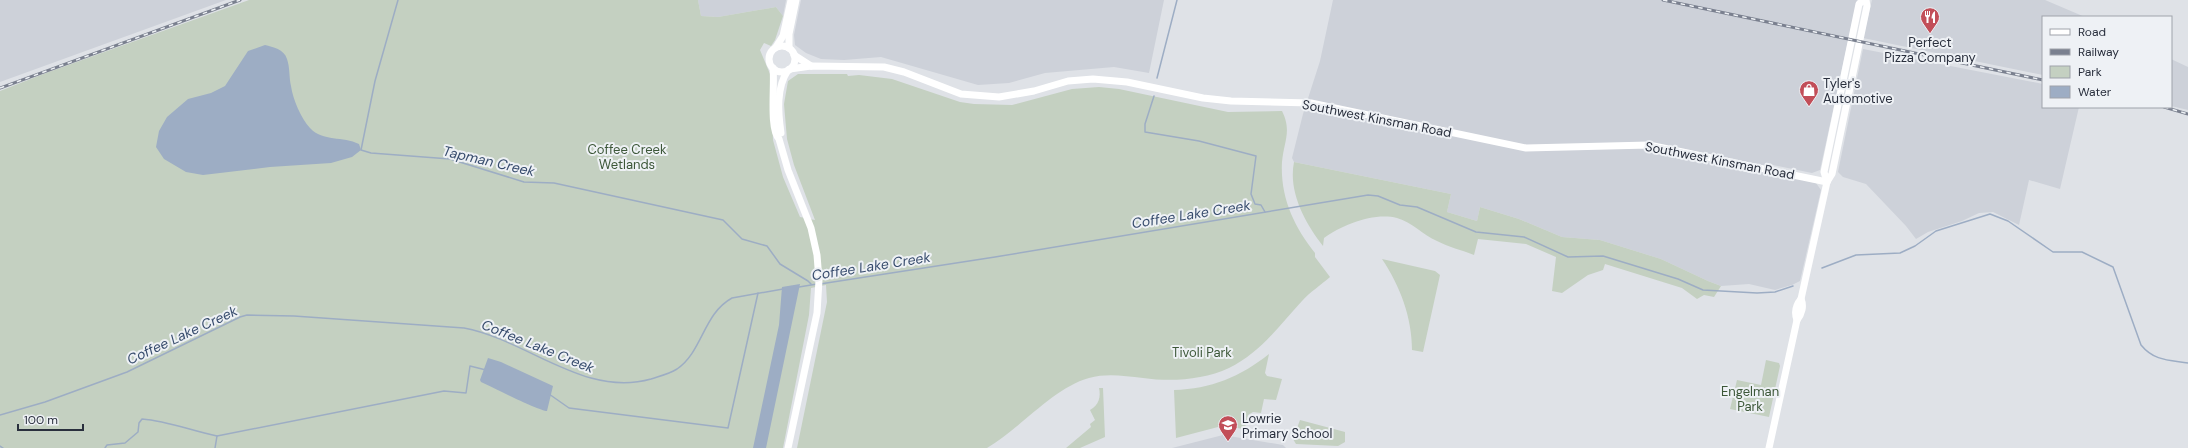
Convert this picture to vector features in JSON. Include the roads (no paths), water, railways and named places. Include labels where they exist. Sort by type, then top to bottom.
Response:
[{"type":"main road","points":[[788,448],[814,324],[819,280],[817,255],[812,232],[806,211],[788,170],[777,136],[774,118],[773,68],[769,57],[783,36],[791,0]]},
{"type":"main road","points":[[796,0],[789,48],[794,55],[811,66]]},
{"type":"main road","points":[[1769,448],[1796,320],[1800,316],[1803,304],[1801,299],[1827,182],[1832,174],[1867,6],[1865,0]]},
{"type":"main road","points":[[776,48],[784,46],[789,48]]},
{"type":"main road","points":[[779,139],[781,136],[780,88],[782,80],[794,63],[794,55]]},
{"type":"main road","name":"Southwest Kinsman Road","points":[[789,70],[811,66],[884,68],[904,72],[961,94],[985,97],[999,97],[1034,91],[1068,81],[1093,79],[1127,82],[1203,98],[1230,101],[1311,103],[1526,148],[1649,144],[1827,182]]},
{"type":"main road","points":[[773,68],[780,72],[789,70]]},
{"type":"water","points":[[265,45],[278,49],[286,56],[289,65],[290,83],[296,103],[310,128],[327,137],[359,144],[361,150],[352,157],[331,163],[270,167],[203,175],[186,172],[164,159],[156,147],[159,131],[167,117],[188,99],[211,93],[225,86],[248,51]]},
{"type":"water","points":[[800,284],[766,448],[753,448],[779,325],[782,287]]},
{"type":"water","points":[[488,358],[501,362],[553,386],[547,411],[481,382],[480,380]]},
{"type":"waterway","name":"Tapman Creek","points":[[398,0],[375,81],[361,150],[371,153],[450,159],[524,182],[554,183],[723,220],[742,239],[767,246],[780,264],[811,284]]},
{"type":"waterway","points":[[1157,78],[1177,0]]},
{"type":"waterway","points":[[1154,96],[1145,124],[1145,132],[1199,141],[1256,156],[1251,194],[1255,204],[1261,205],[1265,212]]},
{"type":"waterway","name":"Coffee Lake Creek","points":[[820,284],[995,257],[1368,195],[1378,196],[1400,205],[1417,207],[1476,232],[1524,237],[1568,257],[1603,256],[1678,279],[1703,290],[1757,293],[1775,292],[1793,286]]},
{"type":"waterway","name":"Coffee Lake Creek","points":[[1822,268],[1856,255],[1900,253],[1915,246],[1936,231],[1990,214],[2008,221],[2053,252],[2082,252],[2113,267],[2141,345],[2151,354],[2162,359],[2188,363]]},
{"type":"waterway","name":"Coffee Lake Creek","points":[[799,287],[817,284]]},
{"type":"waterway","name":"Coffee Lake Creek","points":[[0,415],[45,402],[127,372],[247,315],[294,316],[464,328],[488,334],[556,365],[603,381],[626,383],[651,379],[674,371],[686,361],[715,313],[722,305],[732,298],[783,289]]},
{"type":"waterway","points":[[549,394],[569,408],[728,428],[758,293]]},
{"type":"waterway","points":[[105,448],[107,445],[125,443],[138,432],[139,423],[142,419],[161,422],[217,436],[444,391],[466,393],[470,366],[486,370]]},
{"type":"waterway","points":[[215,448],[217,436]]},
{"type":"railway","points":[[0,88],[240,0]]},
{"type":"railway","points":[[1663,0],[2042,80]]},
{"type":"railway","points":[[2167,108],[2188,114]]},
{"type":"place","name":"Perfect Pizza Company","points":[[1930,34]]},
{"type":"place","name":"Tyler's Automotive","points":[[1809,107]]},
{"type":"place","name":"Lowrie Primary School","points":[[1228,442]]},
{"type":"park label","name":"Coffee Creek Wetlands","points":[[627,156]]},
{"type":"park label","name":"Tivoli Park","points":[[1202,352]]},
{"type":"park label","name":"Engelman Park","points":[[1750,398]]}]
